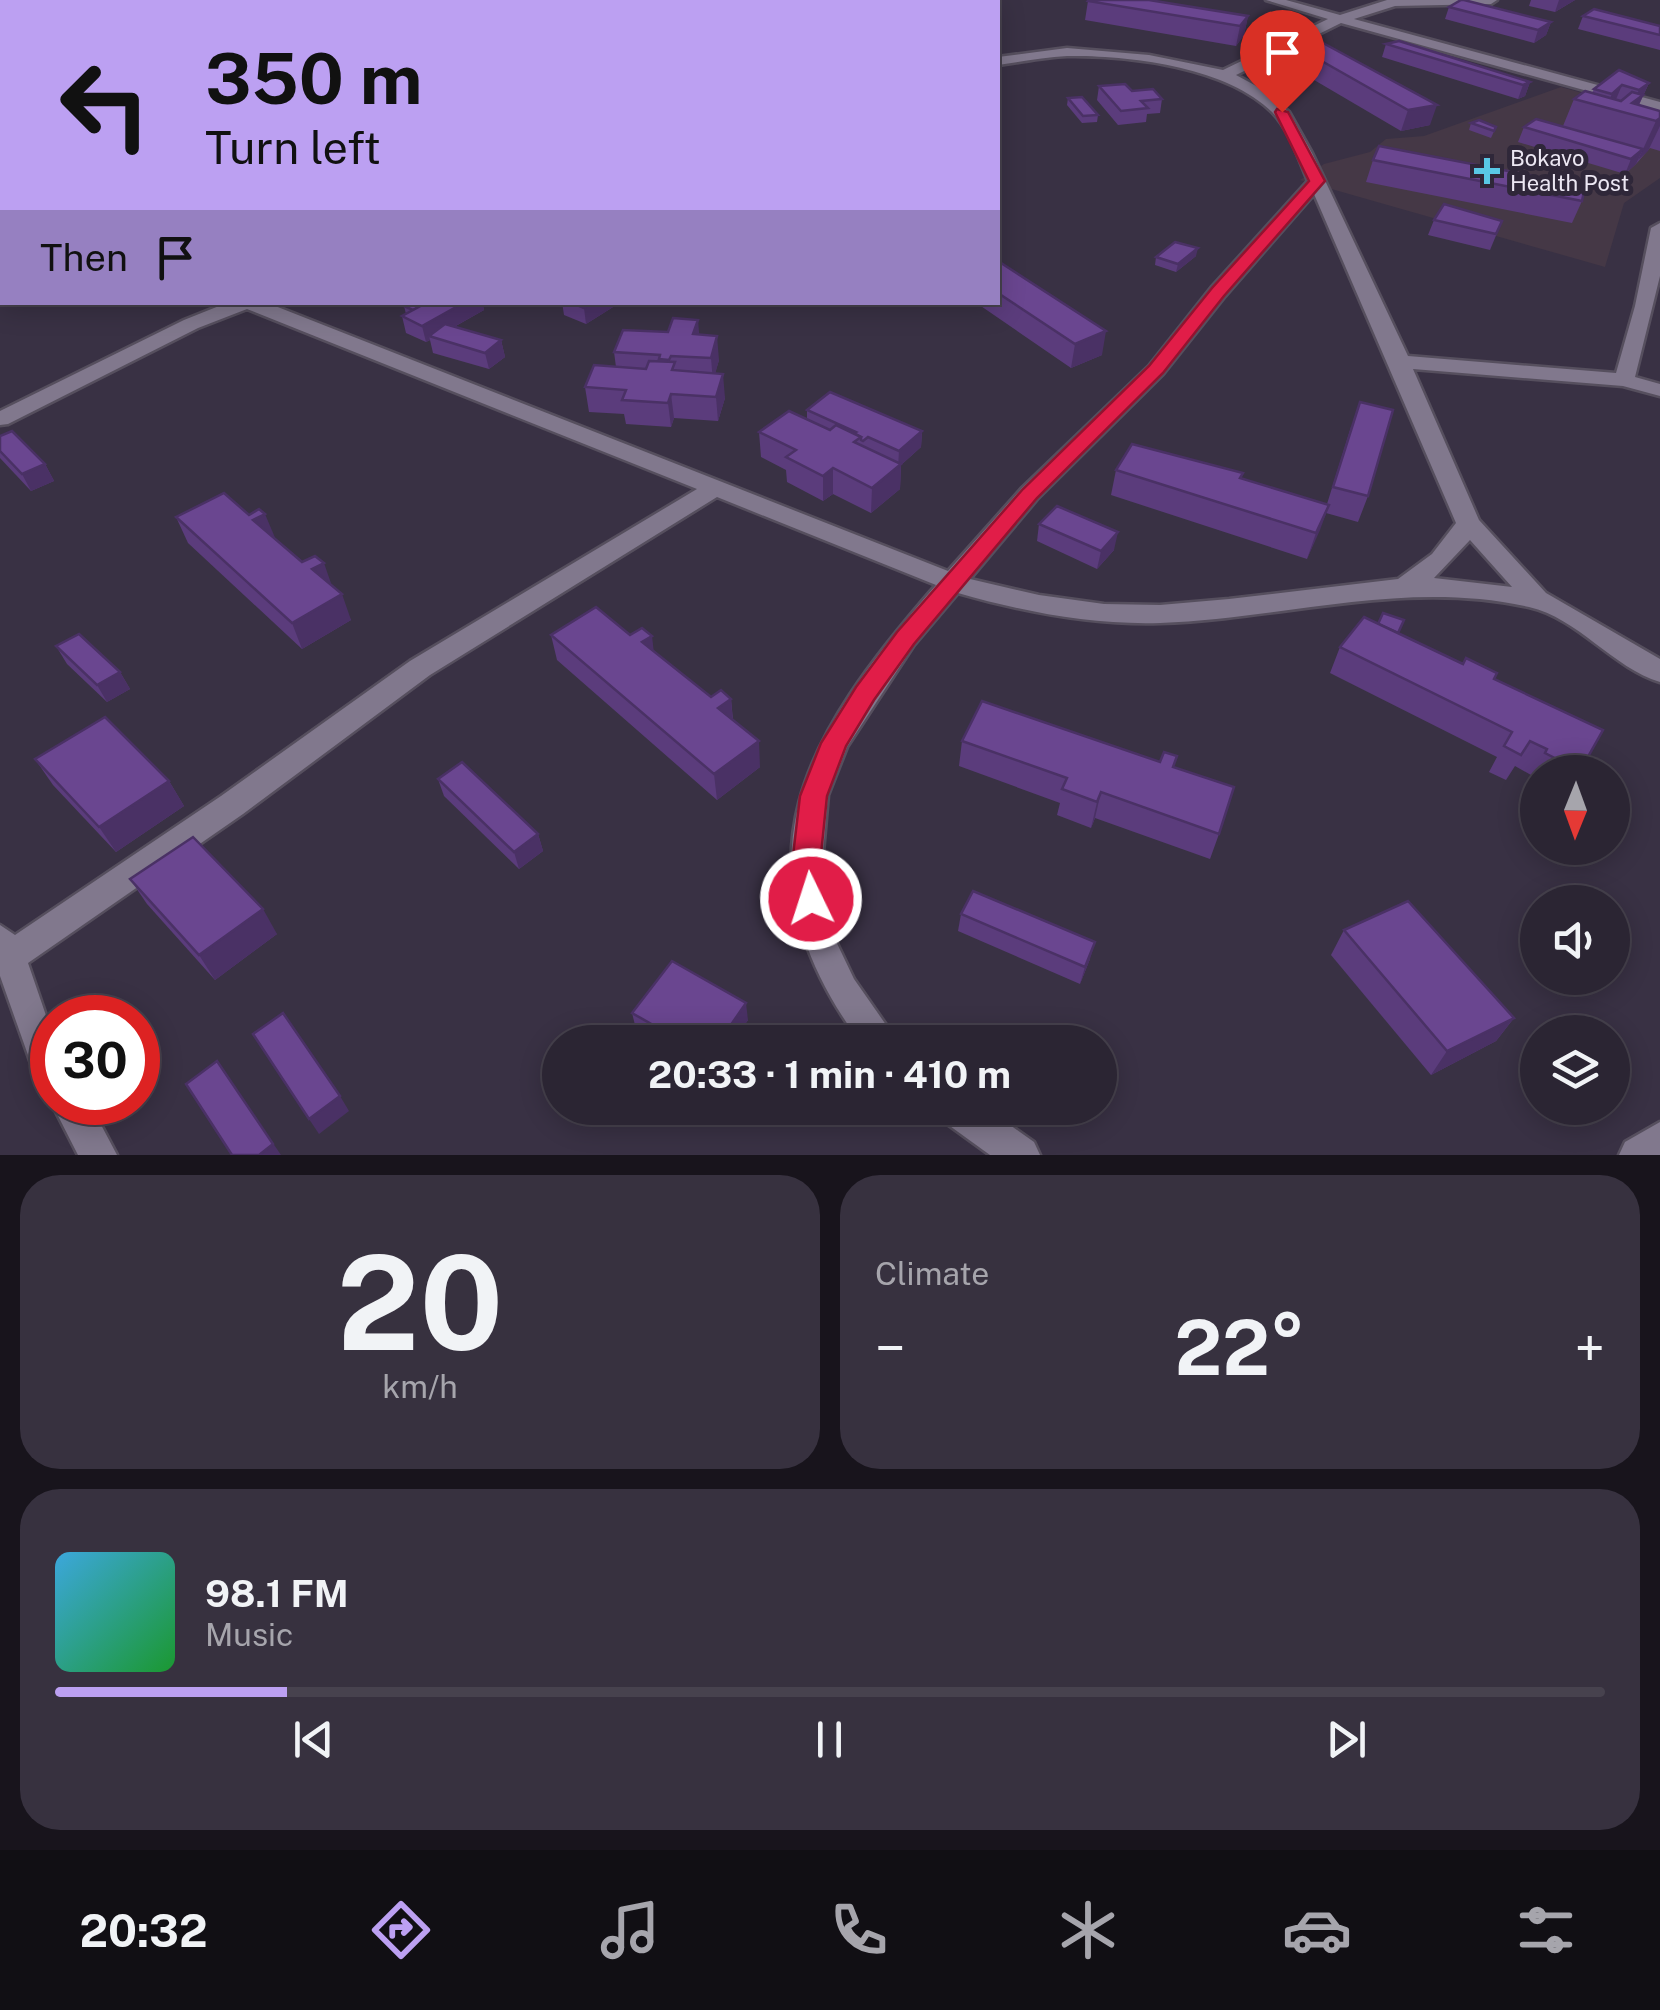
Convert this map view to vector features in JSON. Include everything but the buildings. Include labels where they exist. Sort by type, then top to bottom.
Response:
[{"type":"street","points":[[1272,0],[1660,107]]},
{"type":"street","points":[[1225,75],[1339,19],[1394,2],[1491,0]]},
{"type":"street","points":[[1000,61],[1090,52],[1149,59],[1225,75],[1256,91],[1282,112],[1400,362],[1468,523],[1537,599],[1587,625],[1660,672]]},
{"type":"street","points":[[868,1025],[842,990],[816,933],[806,864],[813,796],[834,743],[905,638],[1030,494],[1156,370],[1218,292],[1317,181]]},
{"type":"street","points":[[1624,380],[1646,306],[1660,228]]},
{"type":"street","points":[[0,418],[191,324],[239,305]]},
{"type":"street","points":[[255,305],[954,583],[1048,607],[1130,614],[1230,608],[1403,587],[1537,599]]},
{"type":"street","points":[[1400,362],[1624,380],[1660,390]]},
{"type":"street","points":[[30,1020],[5,948],[232,804],[420,668],[714,488]]},
{"type":"street","points":[[1403,587],[1436,568],[1454,548],[1468,523]]},
{"type":"street","points":[[82,1125],[98,1155]]},
{"type":"street","points":[[980,1125],[1021,1155]]},
{"type":"street","points":[[1638,1155],[1660,1141]]},
{"type":"shaded area","name":"Bokavo Health Post","points":[[1561,87],[1660,115],[1660,178],[1624,203],[1605,267],[1300,180],[1324,164],[1370,152],[1386,139],[1424,136]]},
{"type":"place","name":"Bokavo Health Post","points":[[1487,171]]},
{"type":"route","points":[[811,899],[806,864],[813,796],[834,743],[865,694],[905,638],[1030,494],[1156,370],[1218,292],[1317,181],[1282,112]]}]
